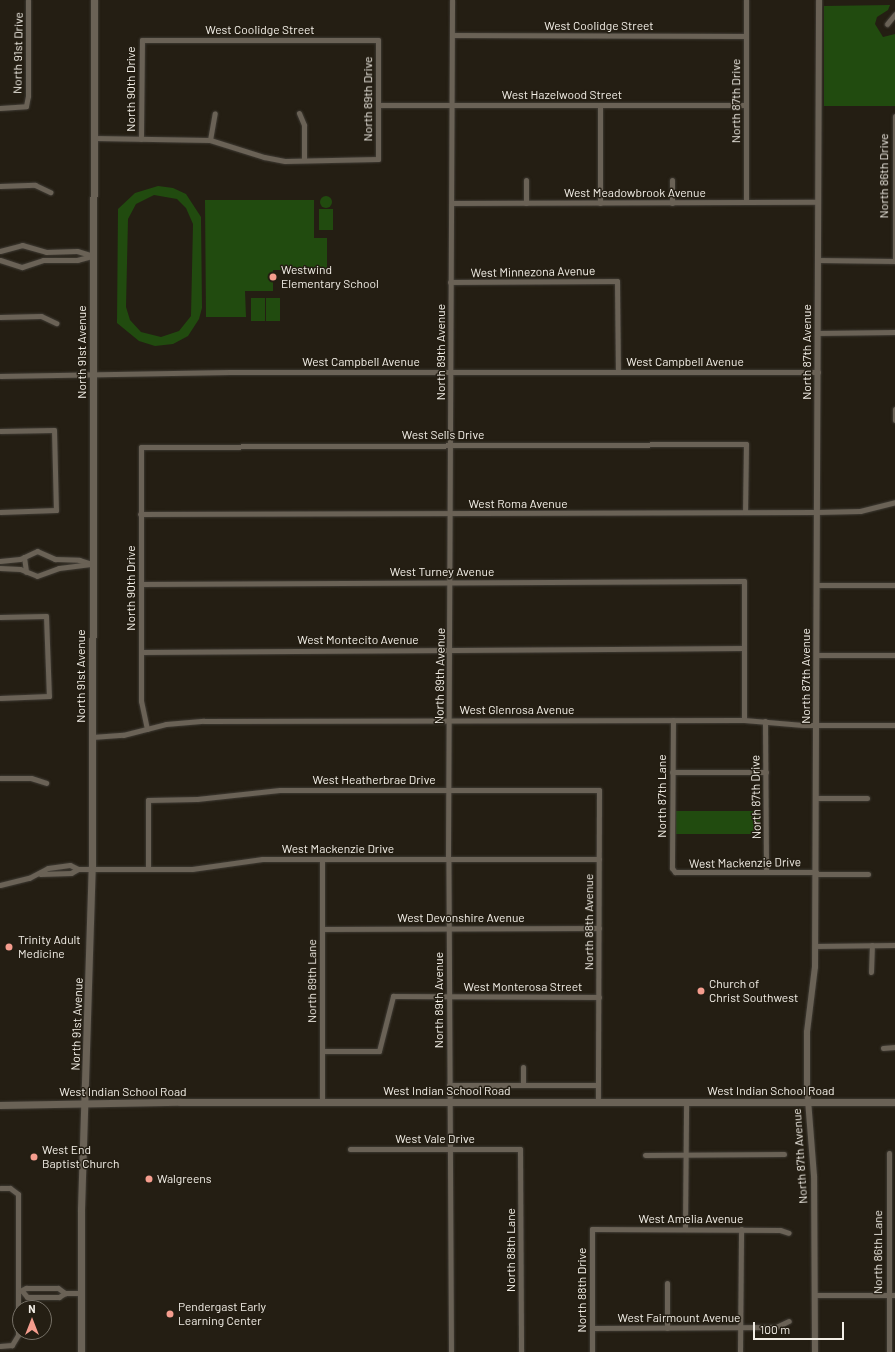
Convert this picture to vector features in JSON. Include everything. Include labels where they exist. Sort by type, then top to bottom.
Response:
[{"type":"main road","name":"North 91st Avenue","points":[[81,1352],[85,1104],[92,868],[94,0]]},
{"type":"main road","name":"West Indian School Road","points":[[0,1105],[322,1102],[895,1102]]},
{"type":"street","name":"North 91st Drive","points":[[0,108],[26,106],[28,96],[28,0]]},
{"type":"street","name":"North 89th Avenue","points":[[451,1352],[448,789],[451,649],[450,282],[452,203],[452,0]]},
{"type":"street","name":"North 87th Drive","points":[[746,0],[746,202]]},
{"type":"street","name":"North 87th Avenue","points":[[815,1352],[814,1176],[808,1102],[807,1032],[815,980],[818,655],[817,512],[819,0]]},
{"type":"street","points":[[887,24],[895,14]]},
{"type":"street","name":"West Coolidge Street","points":[[452,36],[746,36]]},
{"type":"street","name":"West Coolidge Street","points":[[142,40],[378,40]]},
{"type":"street","name":"North 90th Drive","points":[[141,138],[142,40]]},
{"type":"street","name":"North 89th Drive","points":[[304,160],[378,159],[378,40]]},
{"type":"street","name":"West Hazelwood Street","points":[[378,105],[746,105]]},
{"type":"street","points":[[600,105],[600,203]]},
{"type":"street","points":[[210,140],[215,113]]},
{"type":"street","points":[[94,138],[210,140],[264,157],[304,160],[304,125],[299,113]]},
{"type":"street","name":"North 86th Drive","points":[[894,116],[895,261]]},
{"type":"street","points":[[526,180],[526,203]]},
{"type":"street","points":[[672,180],[672,203]]},
{"type":"street","points":[[0,186],[35,185],[50,192]]},
{"type":"street","name":"West Meadowbrook Avenue","points":[[452,203],[818,202]]},
{"type":"street","points":[[0,251],[22,245],[46,252],[77,251],[93,256]]},
{"type":"street","points":[[7,250],[7,261]]},
{"type":"street","points":[[0,260],[22,267],[43,260],[77,260],[93,256]]},
{"type":"street","points":[[818,260],[895,261]]},
{"type":"street","name":"West Minnezona Avenue","points":[[450,282],[616,281],[618,372]]},
{"type":"street","points":[[0,317],[41,316],[56,323]]},
{"type":"street","points":[[818,333],[895,332]]},
{"type":"street","name":"West Campbell Avenue","points":[[0,376],[92,373],[818,372]]},
{"type":"street","points":[[895,409],[895,420]]},
{"type":"street","points":[[0,431],[54,430],[56,510],[0,512]]},
{"type":"street","name":"West Sells Drive","points":[[141,447],[746,444],[745,512]]},
{"type":"street","name":"North 90th Drive","points":[[141,447],[141,701],[147,729]]},
{"type":"street","name":"West Roma Avenue","points":[[140,514],[860,512],[895,502]]},
{"type":"street","points":[[0,561],[24,557],[37,551],[55,559],[79,560],[92,564]]},
{"type":"street","points":[[24,557],[26,572]]},
{"type":"street","points":[[0,568],[26,572],[36,576],[53,569],[92,564]]},
{"type":"street","name":"West Turney Avenue","points":[[141,584],[744,581],[744,648]]},
{"type":"street","points":[[818,585],[895,585]]},
{"type":"street","points":[[0,617],[46,616],[49,696],[0,698]]},
{"type":"street","points":[[744,648],[744,720]]},
{"type":"street","name":"West Montecito Avenue","points":[[141,652],[744,648]]},
{"type":"street","points":[[818,655],[895,655]]},
{"type":"street","name":"North 87th Lane","points":[[673,720],[672,868],[675,872]]},
{"type":"street","name":"West Glenrosa Avenue","points":[[92,737],[123,735],[175,722],[204,721],[744,720],[817,725],[895,725]]},
{"type":"street","name":"North 87th Drive","points":[[765,721],[766,872]]},
{"type":"street","points":[[672,772],[766,772]]},
{"type":"street","points":[[0,778],[31,778],[46,783]]},
{"type":"street","name":"West Heatherbrae Drive","points":[[148,869],[148,800],[197,799],[280,790],[599,790]]},
{"type":"street","name":"North 88th Avenue","points":[[598,1102],[599,790]]},
{"type":"street","points":[[816,798],[867,798]]},
{"type":"street","name":"West Mackenzie Drive","points":[[0,885],[40,874],[55,866],[70,865],[78,868],[192,869],[262,859],[599,859]]},
{"type":"street","name":"North 89th Lane","points":[[322,860],[322,1102]]},
{"type":"street","name":"West Mackenzie Drive","points":[[40,874],[72,873],[78,868]]},
{"type":"street","name":"West Mackenzie Drive","points":[[675,872],[868,874]]},
{"type":"street","name":"West Devonshire Avenue","points":[[322,929],[599,928]]},
{"type":"street","points":[[871,972],[872,945]]},
{"type":"street","points":[[815,946],[895,945]]},
{"type":"street","name":"West Monterosa Street","points":[[322,1051],[379,1051],[393,996],[598,997]]},
{"type":"street","points":[[883,1048],[895,1047]]},
{"type":"street","name":"West Indian School Road","points":[[524,1067],[524,1085]]},
{"type":"street","name":"West Indian School Road","points":[[449,1085],[598,1085]]},
{"type":"street","points":[[686,1102],[686,1229]]},
{"type":"street","name":"West Vale Drive","points":[[350,1149],[520,1149]]},
{"type":"street","name":"North 88th Lane","points":[[520,1149],[521,1352]]},
{"type":"street","name":"North 86th Lane","points":[[889,1153],[889,1352]]},
{"type":"street","points":[[645,1155],[784,1154]]},
{"type":"street","points":[[0,1188],[10,1188],[18,1194],[18,1335],[12,1345],[0,1346]]},
{"type":"street","points":[[888,1224],[895,1224]]},
{"type":"street","name":"West Amelia Avenue","points":[[592,1229],[741,1229],[780,1230],[789,1233]]},
{"type":"street","name":"North 88th Drive","points":[[592,1229],[592,1352]]},
{"type":"street","points":[[740,1352],[741,1229]]},
{"type":"street","points":[[667,1283],[667,1328]]},
{"type":"street","points":[[24,1292],[26,1288],[58,1288],[65,1293]]},
{"type":"street","points":[[17,1291],[24,1292],[27,1297],[59,1297],[65,1293],[81,1293]]},
{"type":"street","points":[[815,1295],[895,1295]]},
{"type":"street","name":"West Fairmount Avenue","points":[[592,1328],[776,1327],[789,1321]]},
{"type":"green space","points":[[890,5],[888,10],[877,17],[875,24],[883,37],[895,34],[895,106],[824,106],[824,6]]},
{"type":"green space","points":[[158,186],[173,188],[186,194],[201,217],[202,308],[199,319],[188,336],[173,344],[155,346],[139,341],[117,323],[118,209],[135,193]],"holes":[[[154,195],[177,199],[186,208],[193,224],[191,316],[179,331],[161,337],[141,332],[130,320],[126,307],[128,219],[136,204]]]},
{"type":"green space","points":[[324,196],[328,196],[332,202],[328,208],[324,208],[320,204],[320,200]]},
{"type":"green space","points":[[205,200],[314,200],[314,238],[327,238],[327,270],[273,270],[273,291],[245,291],[246,317],[206,317]]},
{"type":"green space","points":[[319,209],[333,209],[333,230],[319,230]]},
{"type":"green space","points":[[251,298],[265,298],[265,321],[251,321]]},
{"type":"green space","points":[[266,298],[280,298],[280,321],[266,321]]},
{"type":"green space","points":[[676,811],[760,811],[760,834],[676,834]]},
{"type":"place","name":"Westwind Elementary School","points":[[273,277]]},
{"type":"place","name":"Trinity Adult Medicine","points":[[9,947]]},
{"type":"place","name":"Church of Christ Southwest","points":[[701,991]]},
{"type":"place","name":"West End Baptist Church","points":[[34,1157]]},
{"type":"place","name":"Walgreens","points":[[149,1179]]},
{"type":"place","name":"Pendergast Early Learning Center","points":[[170,1314]]}]
